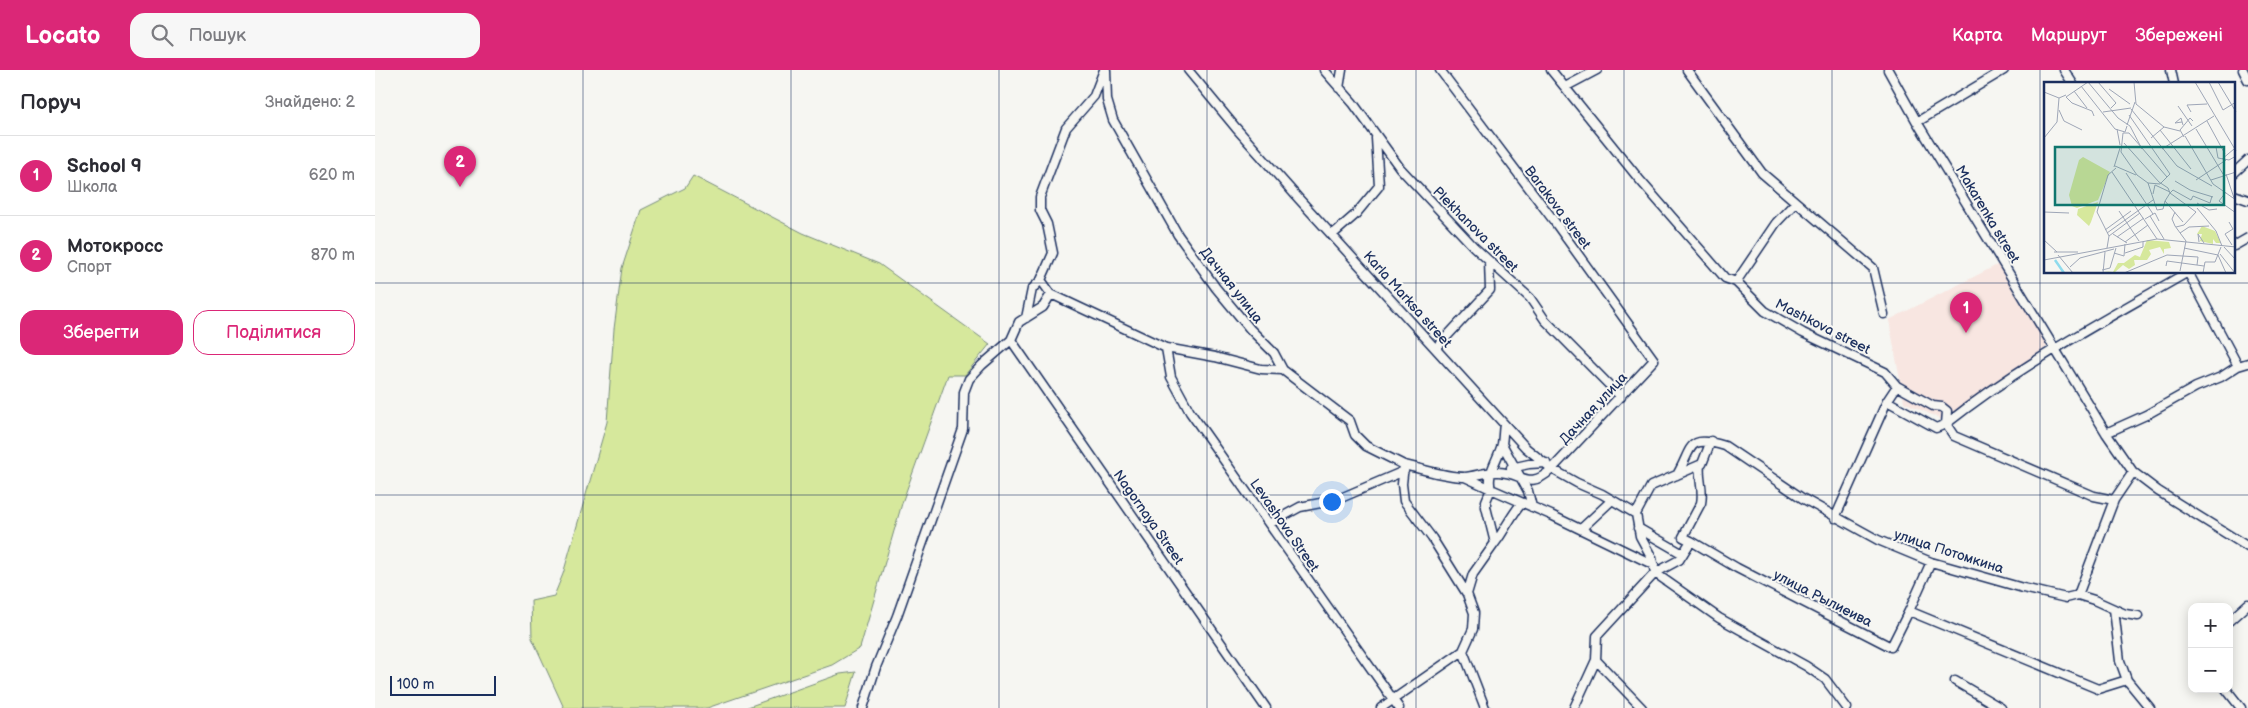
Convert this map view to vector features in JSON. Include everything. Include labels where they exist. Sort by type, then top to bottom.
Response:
[{"type":"street","points":[[1026,318],[1032,289],[1041,280],[1053,253],[1047,224],[1040,210],[1040,197],[1067,128],[1094,96],[1105,70]]},
{"type":"street","name":"Дачная улица","points":[[1105,70],[1107,100],[1113,120],[1177,235],[1216,288],[1250,330],[1274,353],[1283,370],[1350,421],[1355,435],[1366,446],[1404,468],[1465,477],[1491,471],[1502,472],[1521,479],[1537,480],[1549,466],[1621,397],[1654,360]]},
{"type":"street","name":"Karla Marksa street","points":[[1188,70],[1236,128],[1526,448],[1549,466],[1636,514]]},
{"type":"street","name":"Plekhanova street","points":[[1324,70],[1353,103],[1399,168],[1489,261],[1530,298],[1545,320],[1621,397]]},
{"type":"street","points":[[1339,88],[1342,70]]},
{"type":"street","name":"Barakova street","points":[[1440,70],[1554,221],[1654,360]]},
{"type":"street","name":"Mashkova street","points":[[1551,70],[1639,178],[1725,278],[1736,282],[1765,311],[1803,333],[1885,372],[1897,386],[1933,406],[1942,407],[1947,411],[1946,424],[1954,436],[2094,496],[2114,500]]},
{"type":"street","points":[[1565,87],[1597,70]]},
{"type":"street","points":[[1687,70],[1762,173],[1873,268],[1885,314]]},
{"type":"street","name":"Makarenka street","points":[[1888,70],[1917,122],[2054,349],[2106,434],[2133,472],[2158,491],[2248,547]]},
{"type":"street","points":[[1917,122],[2004,70]]},
{"type":"street","points":[[2064,70],[2072,82]]},
{"type":"street","points":[[2243,70],[2248,80]]},
{"type":"street","points":[[1332,235],[1355,215],[1379,186],[1376,136]]},
{"type":"street","points":[[2235,172],[2248,160]]},
{"type":"street","points":[[2235,196],[2248,200]]},
{"type":"street","points":[[1736,282],[1776,223],[1795,203]]},
{"type":"street","points":[[2235,245],[2248,238]]},
{"type":"street","points":[[1436,348],[1491,290],[1489,261]]},
{"type":"street","points":[[1887,401],[1936,428],[1946,424],[1977,399],[2054,349],[2186,274]]},
{"type":"street","points":[[2189,274],[2238,366]]},
{"type":"street","points":[[1041,280],[1051,294],[1166,348],[1215,357],[1261,369],[1283,370]]},
{"type":"street","points":[[863,708],[876,667],[897,616],[963,429],[963,403],[966,385],[982,364],[1011,340],[1019,322],[1043,307],[1051,294]]},
{"type":"street","name":"Nagornaya Street","points":[[1011,340],[1266,708]]},
{"type":"street","name":"Levashova Street","points":[[1166,348],[1171,377],[1190,412],[1399,708]]},
{"type":"street","points":[[2106,434],[2146,416],[2196,387],[2221,377],[2238,366],[2248,363]]},
{"type":"street","points":[[1835,518],[1887,401],[1897,386]]},
{"type":"street","points":[[1495,543],[1486,501],[1491,489],[1489,482],[1491,471],[1502,444],[1504,424]]},
{"type":"street","points":[[1654,569],[1638,528],[1636,514],[1651,486],[1677,475],[1700,465],[1703,464],[1711,442],[1692,444],[1677,475]]},
{"type":"street","name":"улица Потомкина","points":[[1711,442],[1725,446],[1835,518],[1878,540],[1931,562],[2066,598],[2078,595],[2095,600],[2113,609],[2138,616]]},
{"type":"street","points":[[1502,444],[1529,491],[1532,507]]},
{"type":"street","points":[[1574,708],[1596,660],[1595,645],[1597,636],[1654,569],[1679,560],[1691,542],[1683,537],[1701,503],[1700,465]]},
{"type":"street","points":[[1502,472],[1514,467],[1549,466]]},
{"type":"street","points":[[1269,524],[1300,507],[1336,500],[1404,468]]},
{"type":"street","points":[[1381,708],[1463,651],[1473,628],[1474,613],[1467,594],[1432,538],[1404,501],[1402,484],[1404,468]]},
{"type":"street","points":[[2078,595],[2114,500],[2133,472]]},
{"type":"street","points":[[1465,477],[1581,529],[1654,569],[1719,618],[1806,666],[1825,679],[1847,708]]},
{"type":"street","points":[[1467,594],[1473,574],[1504,531],[1510,517],[1520,502],[1537,480]]},
{"type":"street","points":[[1581,529],[1612,500]]},
{"type":"street","points":[[1638,528],[1683,554]]},
{"type":"street","name":"улица Рылиеива","points":[[1691,542],[1737,568],[1891,647],[1909,611]]},
{"type":"street","points":[[1931,562],[1909,611],[2098,688],[2127,680]]},
{"type":"street","points":[[2233,617],[2248,604]]},
{"type":"street","points":[[2113,609],[2120,661],[2127,680],[2150,708]]},
{"type":"street","points":[[1463,651],[1485,708]]},
{"type":"street","points":[[1596,660],[1642,708]]},
{"type":"street","points":[[1955,681],[2001,708]]},
{"type":"street","points":[[2229,693],[2241,708]]},
{"type":"shaded area","points":[[1999,264],[2048,346],[1943,420],[1904,402],[1889,320]]},
{"type":"green space","points":[[693,176],[803,233],[879,264],[990,344],[965,375],[948,375],[903,500],[860,648],[832,665],[707,708],[564,708],[532,638],[531,601],[554,596],[563,574],[607,422],[614,329],[622,268],[641,210],[685,188]]},
{"type":"green space","points":[[856,672],[845,708],[745,708],[840,674]]},
{"type":"place","name":"Мотокросс","points":[[460,187]]},
{"type":"place","name":"School 9","points":[[1966,333]]}]
